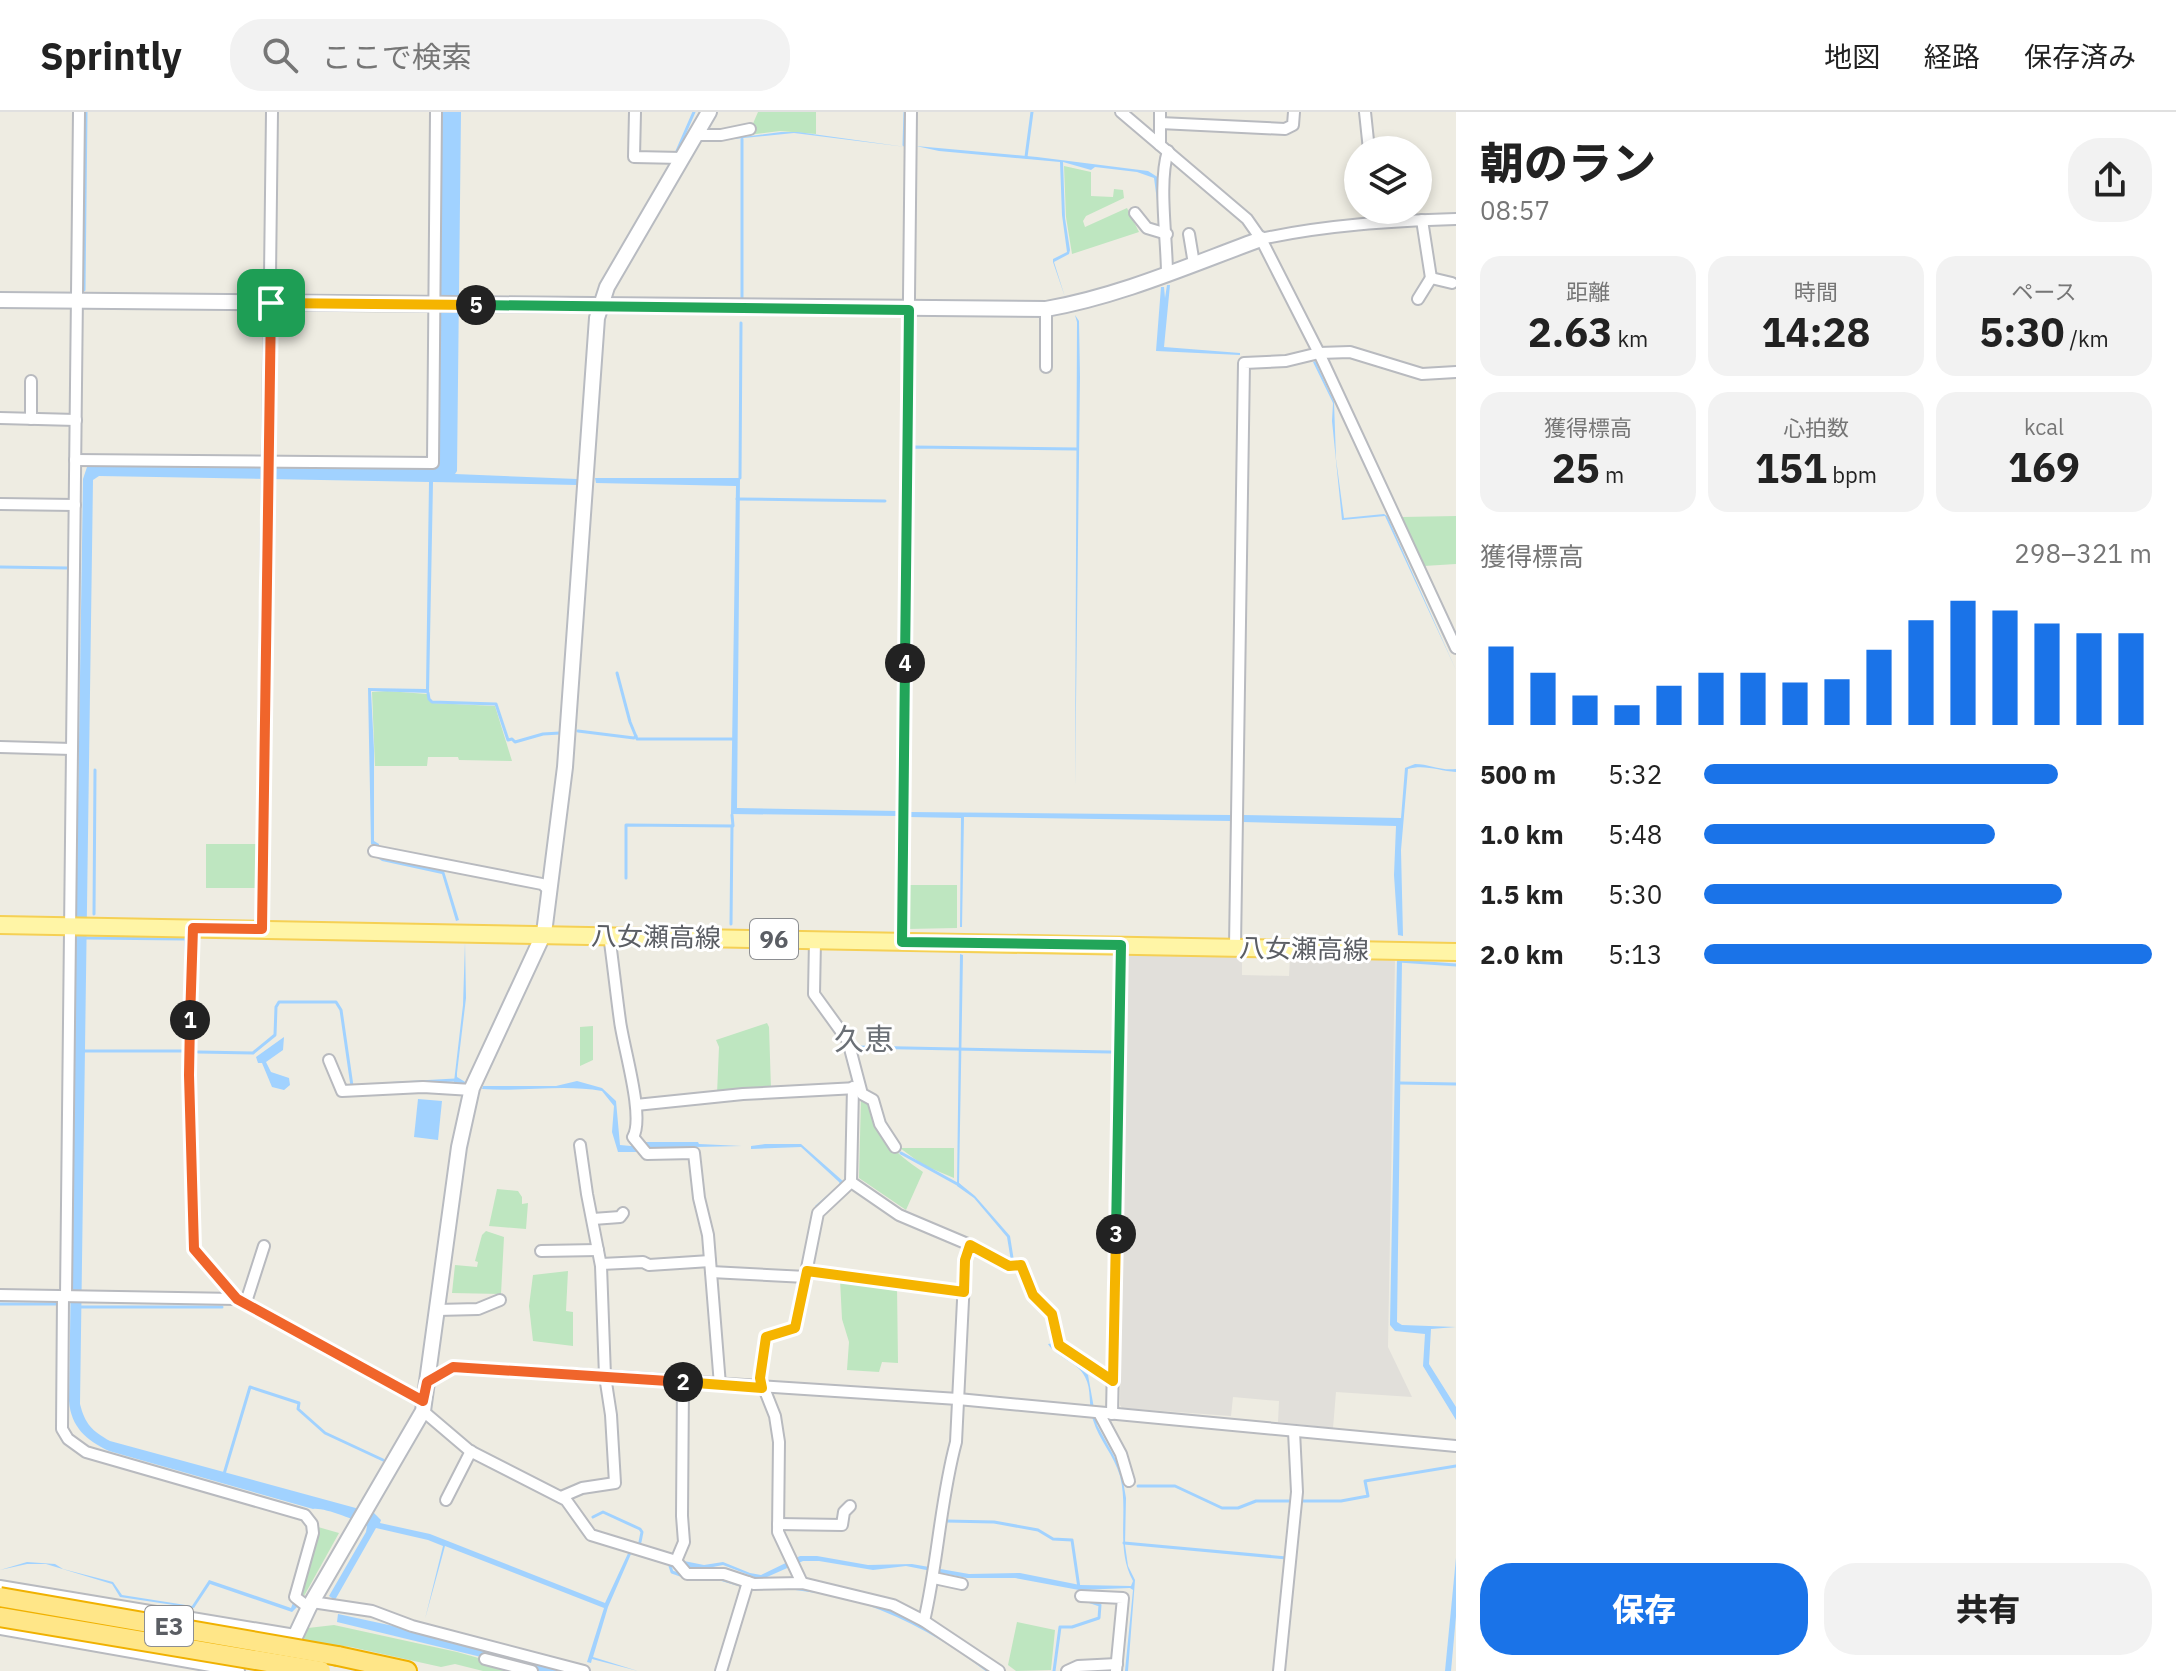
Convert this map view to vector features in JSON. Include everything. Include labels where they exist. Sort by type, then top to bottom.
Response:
[{"type":"highway","name":"E3","points":[[0,1597],[338,1656],[407,1671]]},
{"type":"highway","name":"E3","points":[[0,1617],[321,1671]]},
{"type":"main road","name":"八女瀬高線","points":[[0,925],[1456,952]]},
{"type":"street","points":[[79,112],[72,749],[80,926],[62,1429],[68,1439],[86,1452],[305,1515],[312,1524],[313,1533],[295,1597],[308,1603],[372,1611],[412,1626],[584,1671]]},
{"type":"street","points":[[262,929],[272,112]]},
{"type":"street","points":[[75,460],[433,463],[437,304],[436,112]]},
{"type":"street","points":[[635,112],[634,157],[682,158]]},
{"type":"street","points":[[280,1671],[308,1603],[366,1509],[423,1406],[459,1147],[472,1090],[544,933],[565,767],[596,330],[601,306],[607,287],[709,112]]},
{"type":"street","points":[[902,942],[911,112]]},
{"type":"street","points":[[1121,112],[1247,219],[1261,239],[1319,353],[1456,648]]},
{"type":"street","points":[[1167,274],[1164,148],[1160,118],[1285,129],[1293,125],[1294,112]]},
{"type":"street","points":[[1365,112],[1368,136]]},
{"type":"street","points":[[696,135],[721,135],[750,129]]},
{"type":"street","points":[[1135,213],[1147,228],[1167,234]]},
{"type":"street","points":[[1432,220],[1456,219]]},
{"type":"street","points":[[0,300],[1046,309],[1087,302],[1261,239],[1368,224]]},
{"type":"street","points":[[1418,299],[1431,278],[1423,224]]},
{"type":"street","points":[[1189,234],[1194,264]]},
{"type":"street","points":[[1431,278],[1452,283]]},
{"type":"street","points":[[1046,309],[1046,367]]},
{"type":"street","points":[[1235,946],[1244,363],[1350,352],[1422,374],[1456,372]]},
{"type":"street","points":[[31,381],[31,419]]},
{"type":"street","points":[[0,418],[76,420]]},
{"type":"street","points":[[0,504],[75,505]]},
{"type":"street","points":[[0,747],[72,749]]},
{"type":"street","points":[[374,851],[542,884],[549,890]]},
{"type":"street","points":[[193,928],[189,1075],[194,1249],[242,1301],[423,1406],[471,1451],[566,1500],[591,1535],[676,1561],[687,1574],[724,1574],[754,1584],[802,1583],[893,1605],[924,1621],[999,1671]]},
{"type":"street","points":[[609,935],[620,1024],[636,1105],[636,1133],[633,1137],[647,1154],[694,1153],[710,1266],[720,1385]]},
{"type":"street","points":[[802,1583],[778,1532],[779,1442],[775,1416],[760,1378],[766,1337],[795,1328],[818,1213],[851,1182],[856,1088],[848,1041],[814,994],[815,940]]},
{"type":"street","points":[[1112,1414],[1121,945]]},
{"type":"street","points":[[329,1060],[342,1091],[423,1087],[472,1090]]},
{"type":"street","points":[[636,1105],[743,1094],[856,1088],[873,1100],[880,1124],[895,1147]]},
{"type":"street","points":[[561,1497],[582,1488],[615,1483],[605,1376],[601,1264],[580,1145]]},
{"type":"street","points":[[851,1182],[899,1215],[970,1245],[1009,1266],[1021,1265],[1033,1295],[1052,1314],[1059,1345],[1113,1381]]},
{"type":"street","points":[[593,1219],[620,1217],[623,1213]]},
{"type":"street","points":[[924,1621],[956,1442],[965,1260],[970,1245]]},
{"type":"street","points":[[242,1301],[264,1246]]},
{"type":"street","points":[[541,1251],[598,1250]]},
{"type":"street","points":[[601,1264],[643,1262],[649,1265],[710,1266],[964,1292]]},
{"type":"street","points":[[0,1295],[242,1301]]},
{"type":"street","points":[[437,1310],[478,1309],[500,1300]]},
{"type":"street","points":[[427,1382],[453,1367],[605,1376],[958,1399],[1456,1446]]},
{"type":"street","points":[[676,1561],[684,1542],[683,1382]]},
{"type":"street","points":[[1099,1413],[1121,1454],[1129,1481]]},
{"type":"street","points":[[1279,1671],[1297,1492],[1294,1431]]},
{"type":"street","points":[[446,1500],[471,1451]]},
{"type":"street","points":[[778,1524],[842,1525],[844,1512],[850,1506]]},
{"type":"street","points":[[934,1578],[962,1584]]},
{"type":"street","points":[[721,1671],[748,1582]]},
{"type":"street","points":[[0,1586],[295,1635]]},
{"type":"street","points":[[1067,1671],[1078,1666],[1116,1668],[1123,1598],[1081,1596]]},
{"type":"street","points":[[0,1629],[239,1671]]},
{"type":"street","points":[[485,1659],[532,1671]]},
{"type":"shaded area","points":[[1127,954],[1242,957],[1242,975],[1289,976],[1290,956],[1395,958],[1388,1347],[1412,1397],[1336,1392],[1333,1428],[1278,1422],[1279,1401],[1233,1397],[1231,1416],[1122,1408],[1120,1405],[1124,958]]},
{"type":"green space","points":[[758,112],[816,112],[816,134],[780,131],[748,135]]},
{"type":"green space","points":[[1064,166],[1091,172],[1091,196],[1113,197],[1114,189],[1123,190],[1124,198],[1086,216],[1083,221],[1085,227],[1127,208],[1139,232],[1072,254],[1066,217]]},
{"type":"green space","points":[[1456,516],[1456,564],[1424,566],[1402,517]]},
{"type":"green space","points":[[372,692],[427,694],[432,703],[495,706],[512,761],[428,757],[427,766],[375,766]]},
{"type":"green space","points":[[206,844],[258,844],[258,888],[206,888]]},
{"type":"green space","points":[[908,885],[957,885],[957,928],[907,929]]},
{"type":"green space","points":[[767,1023],[771,1089],[717,1094],[719,1047],[716,1040]]},
{"type":"green space","points":[[593,1026],[593,1060],[580,1066],[580,1027]]},
{"type":"green space","points":[[861,1097],[872,1102],[878,1125],[889,1143],[923,1172],[906,1210],[859,1178]]},
{"type":"green space","points":[[900,1148],[954,1148],[954,1178],[923,1165]]},
{"type":"green space","points":[[497,1189],[518,1191],[522,1204],[528,1203],[526,1229],[489,1226]]},
{"type":"green space","points":[[486,1231],[504,1237],[501,1294],[452,1293],[455,1265],[477,1267],[478,1262],[475,1261]]},
{"type":"green space","points":[[568,1271],[566,1311],[573,1312],[573,1346],[533,1341],[529,1306],[533,1275]]},
{"type":"green space","points":[[840,1280],[897,1286],[898,1363],[882,1362],[879,1372],[847,1370],[849,1342],[842,1319]]},
{"type":"green space","points":[[318,1527],[339,1533],[304,1596],[301,1592]]},
{"type":"green space","points":[[1017,1622],[1055,1630],[1051,1670],[1016,1671],[1008,1665]]},
{"type":"green space","points":[[334,1625],[457,1652],[525,1671],[483,1671],[455,1664],[441,1667],[351,1647],[301,1641],[308,1628]]},
{"type":"water","points":[[442,112],[461,112],[455,474],[577,479],[577,485],[433,482],[429,693],[371,691],[374,841],[379,844],[379,856],[444,871],[459,920],[456,921],[442,874],[382,861],[376,857],[377,847],[371,844],[368,688],[426,689],[429,482],[99,476],[93,480],[80,1404],[84,1417],[94,1430],[110,1441],[374,1513],[381,1520],[380,1523],[430,1534],[605,1603],[630,1549],[674,1563],[684,1561],[704,1565],[723,1562],[761,1575],[800,1556],[817,1556],[868,1565],[912,1564],[969,1574],[1020,1573],[1080,1585],[1131,1586],[1133,1581],[1128,1568],[1123,1543],[1120,1476],[1093,1420],[1085,1377],[1078,1367],[1048,1344],[1054,1343],[1057,1350],[1088,1375],[1097,1425],[1121,1469],[1126,1498],[1125,1545],[1128,1566],[1135,1580],[1128,1671],[1125,1671],[1133,1590],[1130,1588],[1079,1590],[1015,1578],[967,1578],[906,1566],[873,1570],[819,1561],[803,1561],[767,1577],[757,1578],[723,1565],[703,1569],[670,1566],[631,1554],[608,1607],[593,1657],[638,1671],[592,1659],[591,1663],[587,1662],[604,1608],[445,1546],[425,1619],[443,1546],[376,1528],[335,1600],[329,1596],[367,1526],[332,1512],[109,1451],[93,1442],[76,1425],[69,1401],[83,479],[87,467],[93,465],[436,468]]},
{"type":"water","points":[[798,132],[906,147],[794,133],[703,142]]},
{"type":"water","points":[[916,146],[1148,171],[1159,178],[1165,262],[1160,263],[1162,238],[1154,178],[1137,172],[1095,167],[1091,170],[1063,162],[1065,218],[1070,250],[1069,254],[1054,262],[1065,297],[1053,262],[1053,259],[1067,252],[1060,162],[939,151]]},
{"type":"water","points":[[1167,285],[1170,285],[1164,347],[1240,355],[1156,351],[1161,287],[1164,287],[1165,298]]},
{"type":"water","points":[[1075,315],[1079,321],[1080,377],[1075,785],[1077,322]]},
{"type":"water","points":[[1315,361],[1334,402],[1336,459],[1344,518],[1384,514],[1387,516],[1456,670],[1385,516],[1342,520],[1332,421],[1333,403]]},
{"type":"water","points":[[595,478],[740,478],[737,808],[898,811],[898,816],[731,814],[736,486],[596,483]]},
{"type":"water","points":[[1415,764],[1456,769],[1456,772],[1426,767],[1408,769],[1401,850],[1403,936],[1398,935],[1394,875],[1396,826],[1242,822],[1242,815],[1401,818],[1405,768]]},
{"type":"water","points":[[909,812],[1230,815],[1230,821],[964,817],[960,927],[961,818],[909,817]]},
{"type":"water","points":[[465,943],[466,998],[457,1077],[467,1083],[466,1086],[454,1082],[463,1005]]},
{"type":"water","points":[[960,954],[963,955],[959,1183],[975,1196],[1010,1236],[1014,1261],[1011,1261],[1007,1237],[974,1198],[957,1186]]},
{"type":"water","points":[[1397,960],[1402,961],[1397,1322],[1402,1325],[1456,1327],[1431,1329],[1429,1364],[1456,1407],[1456,1420],[1423,1366],[1425,1334],[1395,1331],[1390,1325]]},
{"type":"water","points":[[284,1037],[283,1050],[266,1062],[271,1072],[289,1078],[290,1085],[284,1090],[272,1087],[262,1063],[258,1063],[256,1057]]},
{"type":"water","points":[[577,1081],[602,1088],[616,1101],[620,1145],[698,1142],[742,1146],[647,1148],[636,1152],[618,1152],[612,1132],[614,1106],[602,1091],[573,1088],[482,1089],[483,1086],[556,1086]]},
{"type":"water","points":[[418,1099],[442,1101],[438,1140],[414,1137]]},
{"type":"water","points":[[801,1144],[844,1182],[821,1207],[815,1206],[839,1182],[801,1147],[751,1149],[751,1146]]},
{"type":"water","points":[[1456,1558],[1456,1616],[1451,1671],[1445,1671]]},
{"type":"water","points":[[27,1562],[55,1564],[63,1569],[113,1582],[122,1595],[192,1606],[209,1580],[291,1608],[293,1603],[298,1606],[292,1612],[210,1584],[194,1608],[120,1597],[112,1584],[46,1564],[27,1564],[0,1570]]},
{"type":"water","points":[[338,1614],[572,1671],[539,1671],[337,1622]]},
{"type":"waterway","points":[[84,290],[86,112]]},
{"type":"waterway","points":[[677,151],[694,112]]},
{"type":"waterway","points":[[904,145],[905,112]]},
{"type":"waterway","points":[[1026,157],[1032,112]]},
{"type":"waterway","points":[[742,139],[742,298]]},
{"type":"waterway","points":[[740,478],[741,323]]},
{"type":"waterway","points":[[912,451],[912,447],[1077,449]]},
{"type":"waterway","points":[[737,499],[885,501]]},
{"type":"waterway","points":[[0,567],[68,568]]},
{"type":"waterway","points":[[617,673],[637,739],[732,739]]},
{"type":"waterway","points":[[428,693],[432,702],[496,704],[508,740],[515,742],[560,733]]},
{"type":"waterway","points":[[578,731],[636,736]]},
{"type":"waterway","points":[[94,914],[95,770]]},
{"type":"waterway","points":[[626,878],[626,825],[733,826],[732,815]]},
{"type":"waterway","points":[[731,924],[732,826]]},
{"type":"waterway","points":[[85,938],[186,939],[186,1014]]},
{"type":"waterway","points":[[1399,961],[1456,965]]},
{"type":"waterway","points":[[198,1052],[253,1053],[275,1035],[279,1002],[336,1002],[341,1010],[352,1086],[355,1086]]},
{"type":"waterway","points":[[857,1047],[1111,1052]]},
{"type":"waterway","points":[[85,1051],[185,1051]]},
{"type":"waterway","points":[[383,1084],[455,1080]]},
{"type":"waterway","points":[[1400,1083],[1456,1084]]},
{"type":"waterway","points":[[901,1153],[959,1185]]},
{"type":"waterway","points":[[189,1246],[189,1252],[222,1290]]},
{"type":"waterway","points":[[0,1304],[58,1304]]},
{"type":"waterway","points":[[78,1307],[222,1307]]},
{"type":"waterway","points":[[224,1474],[250,1387],[299,1403],[298,1409],[325,1433],[383,1460]]},
{"type":"waterway","points":[[1138,1486],[1175,1486],[1222,1508],[1238,1508],[1256,1501],[1341,1501],[1368,1496],[1365,1481],[1456,1466]]},
{"type":"waterway","points":[[593,1517],[603,1512],[640,1529],[640,1542]]},
{"type":"waterway","points":[[946,1521],[994,1522],[1038,1530],[1053,1539],[1072,1540],[1079,1588]]},
{"type":"waterway","points":[[1124,1543],[1287,1558]]},
{"type":"waterway","points":[[670,1566],[672,1572],[686,1577]]},
{"type":"waterway","points":[[705,1579],[720,1579],[744,1586]]},
{"type":"waterway","points":[[792,1588],[820,1592]]},
{"type":"waterway","points":[[1054,1671],[1060,1627],[1072,1627],[1099,1618],[1100,1605],[1088,1601]]},
{"type":"waterway","points":[[866,1603],[930,1632],[988,1671]]},
{"type":"district","name":"久恵","points":[[864,1038]]},
{"type":"route","points":[[271,303],[909,310],[902,942],[1121,945],[1113,1381],[1059,1345],[1052,1314],[1033,1295],[1021,1265],[1009,1266],[970,1245],[965,1260],[964,1292],[807,1271],[795,1328],[766,1337],[760,1378],[762,1388],[453,1367],[427,1382],[423,1401],[237,1299],[194,1249],[189,1075],[193,928],[262,929],[271,303]]}]
